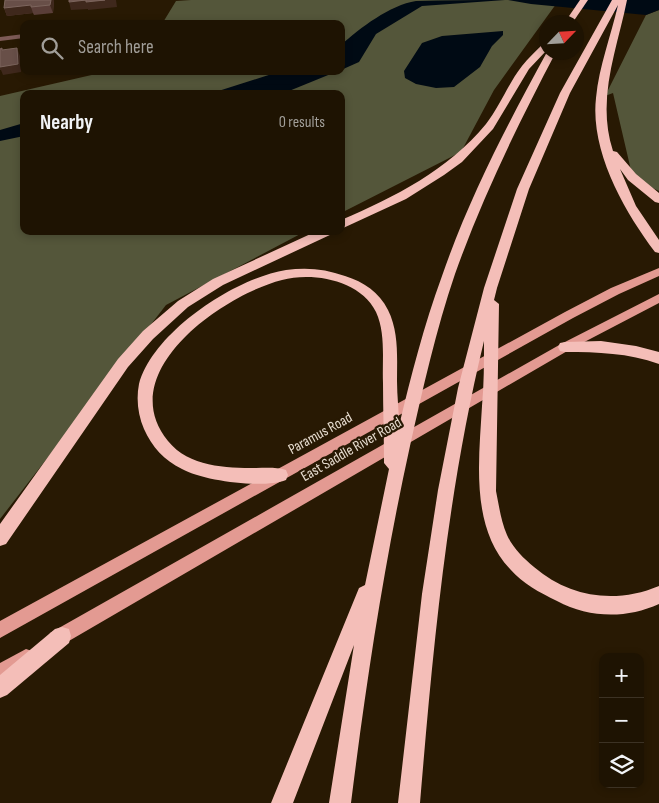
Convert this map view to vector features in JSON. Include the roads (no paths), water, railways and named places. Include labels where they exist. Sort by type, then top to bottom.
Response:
[{"type":"highway","points":[[574,15],[584,0]]},
{"type":"highway","points":[[409,803],[426,630],[446,493],[466,383],[492,279],[535,158],[562,97],[616,0]]},
{"type":"highway","points":[[623,0],[602,96],[600,114],[604,140],[622,193],[640,225],[659,249]]},
{"type":"highway","points":[[345,223],[399,198],[434,177],[462,156],[491,125],[526,67],[539,53]]},
{"type":"highway","points":[[340,803],[377,564],[417,381],[449,274],[497,156],[547,60]]},
{"type":"highway","points":[[604,140],[620,164],[644,188],[659,199]]},
{"type":"highway","points":[[0,538],[118,370],[148,335],[184,304],[218,282],[319,235]]},
{"type":"highway","points":[[286,472],[227,475],[197,469],[184,462],[162,445],[149,423],[146,410],[146,384],[151,370],[167,347],[212,308],[260,281],[287,274],[314,273],[340,277],[365,290],[374,299],[386,320],[389,341],[393,484]]},
{"type":"highway","points":[[492,279],[487,456],[491,517],[500,541],[516,565],[528,576],[556,593],[571,599],[589,604],[618,606],[645,602],[659,595]]},
{"type":"highway","points":[[565,347],[613,346],[632,349],[659,358]]},
{"type":"highway","points":[[282,803],[377,564]]},
{"type":"highway","points":[[0,688],[62,636]]},
{"type":"main road","name":"Paramus Road","points":[[0,630],[569,315],[615,291],[659,272]]},
{"type":"main road","name":"East Saddle River Road","points":[[62,636],[565,347],[659,298]]},
{"type":"main road","points":[[0,672],[62,636]]},
{"type":"street","points":[[0,39],[20,36]]}]
